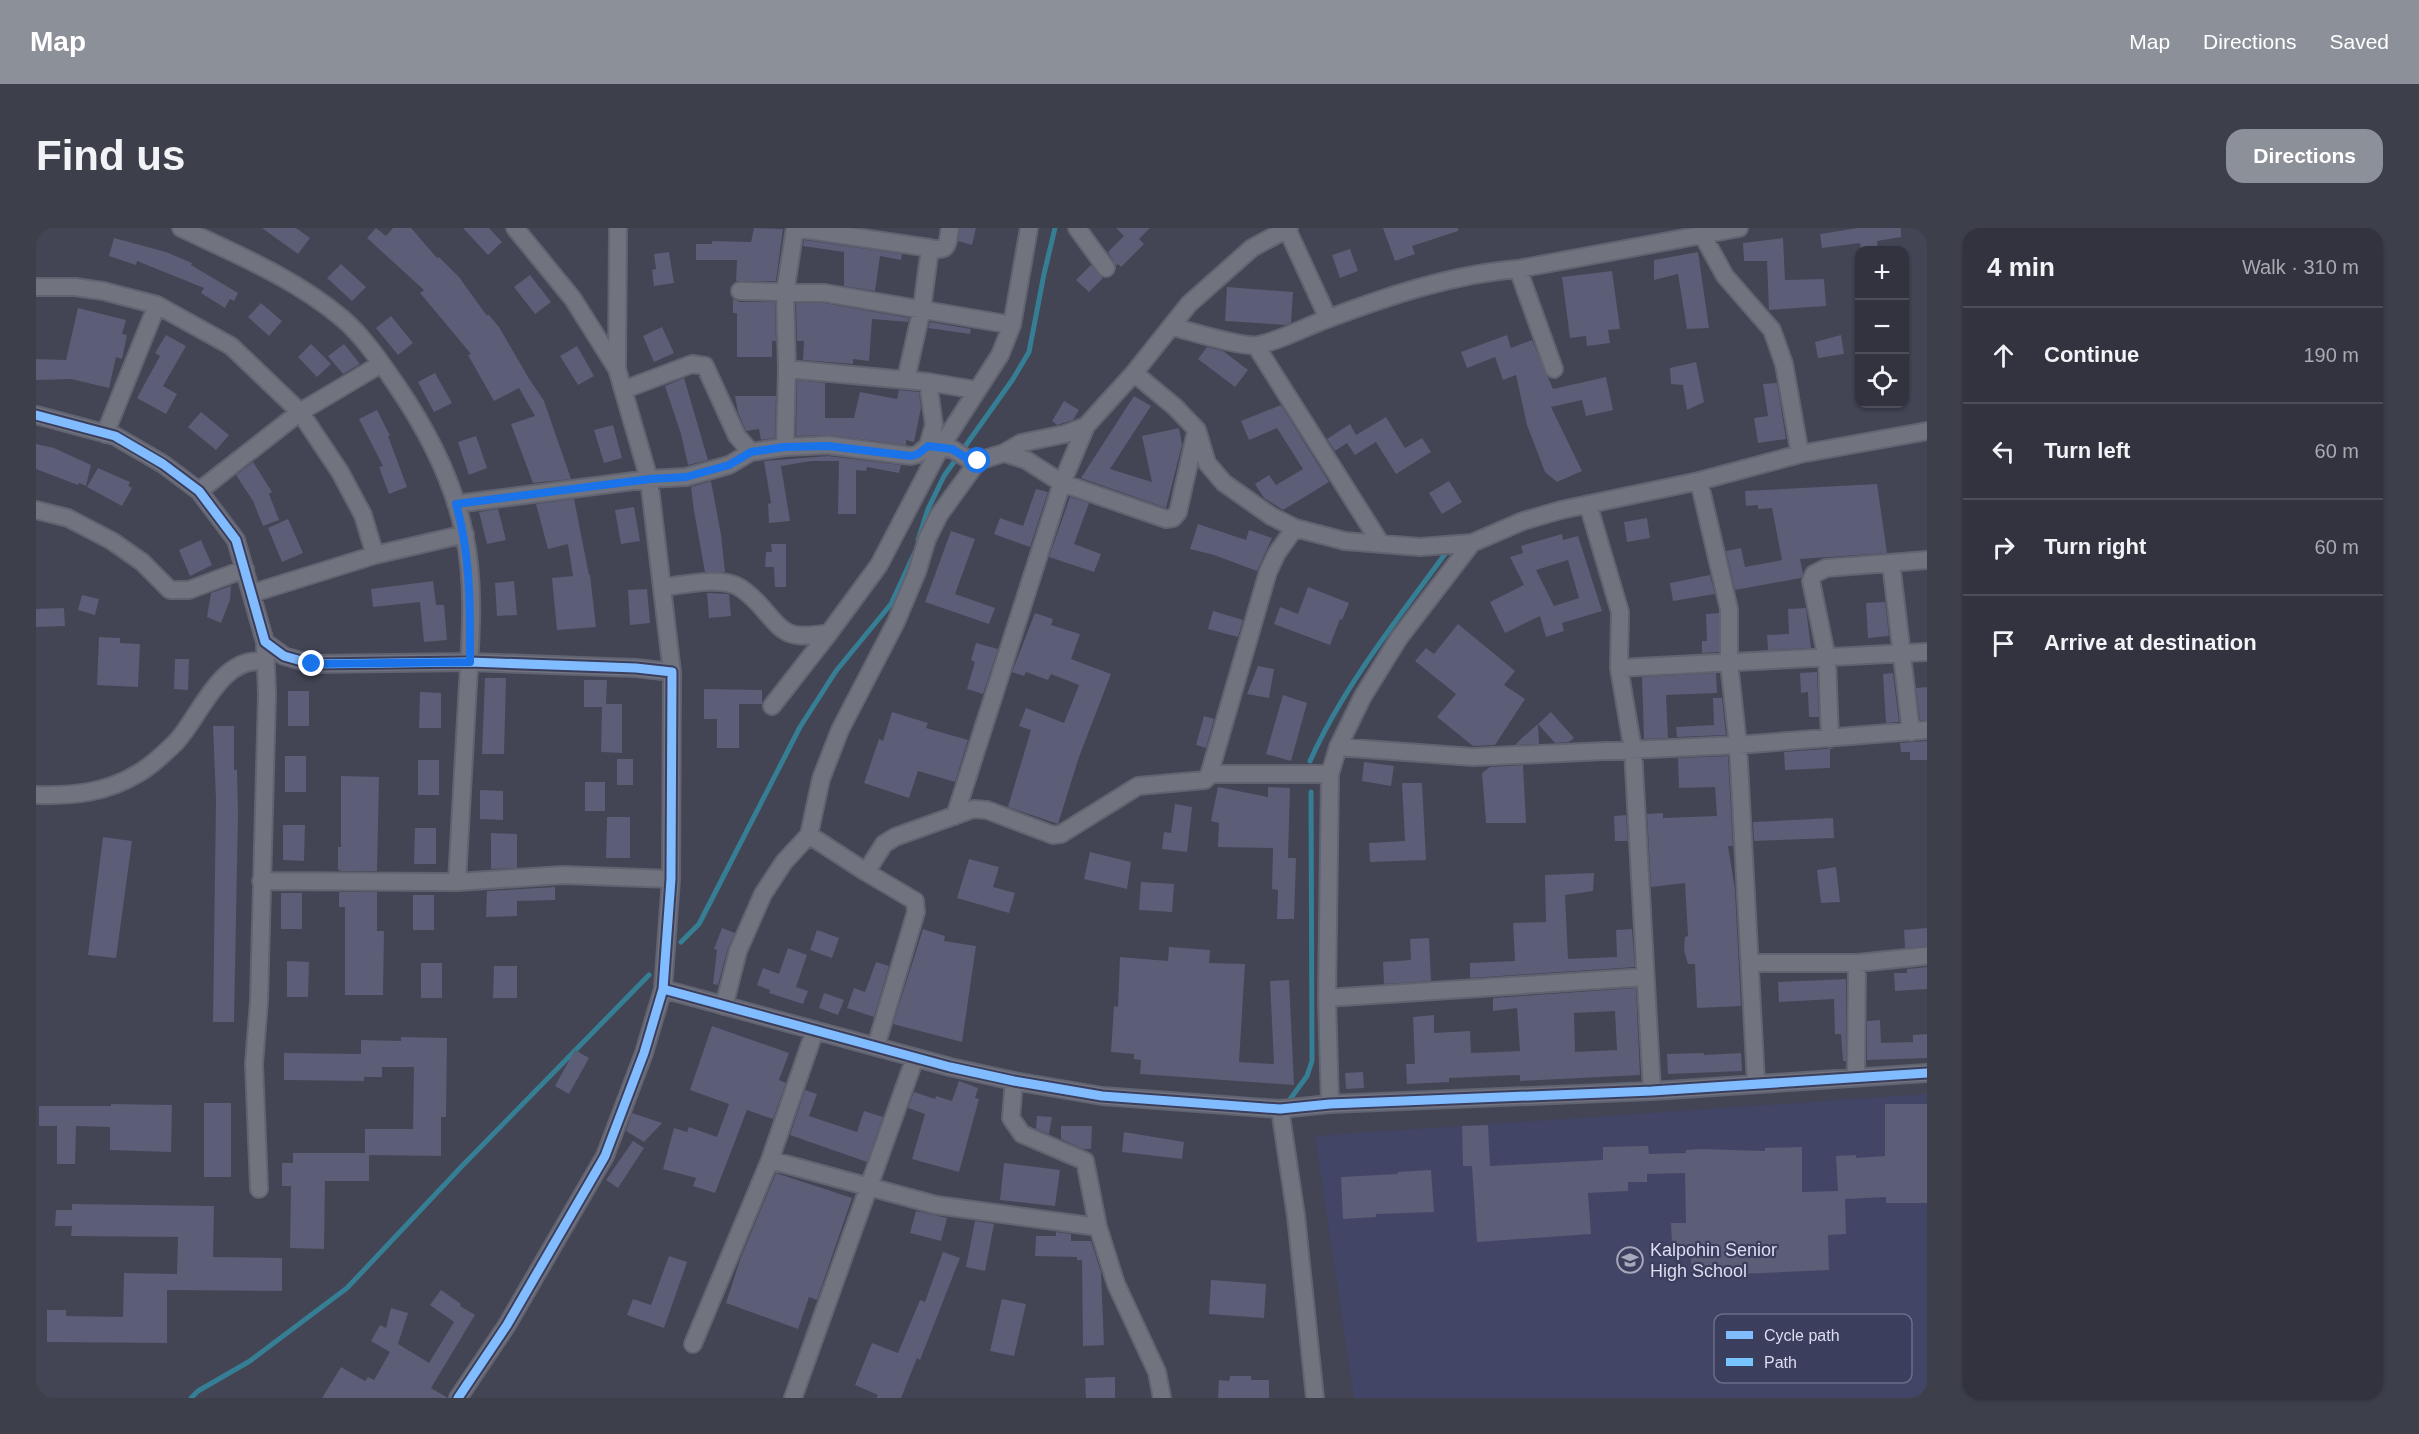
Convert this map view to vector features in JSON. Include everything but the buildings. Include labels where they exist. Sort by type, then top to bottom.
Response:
[{"type":"street","points":[[181,228],[296,287],[344,319],[381,364],[434,444],[465,534],[471,596],[470,662],[457,882]]},
{"type":"street","points":[[458,1398],[507,1325],[605,1156],[644,1053],[663,989],[671,879],[672,672],[650,479],[616,369],[573,299],[515,228]]},
{"type":"street","points":[[616,369],[618,228]]},
{"type":"street","points":[[784,447],[787,369],[785,293],[795,228],[868,233],[940,250],[947,246],[950,228]]},
{"type":"street","points":[[772,706],[879,565],[940,448],[1000,355],[1012,325],[1029,228]]},
{"type":"street","points":[[1077,228],[1106,268]]},
{"type":"street","points":[[1173,327],[1256,346],[1328,318],[1427,285],[1489,271],[1518,268],[1738,228]]},
{"type":"street","points":[[955,816],[1062,483],[1086,426],[1173,327],[1189,304],[1252,248],[1288,229],[1328,318]]},
{"type":"street","points":[[1702,234],[1725,276],[1772,330],[1784,364],[1800,453]]},
{"type":"street","points":[[906,380],[922,308],[930,248]]},
{"type":"street","points":[[1518,268],[1554,369]]},
{"type":"street","points":[[36,287],[75,287],[103,291],[157,305],[231,346],[300,412],[340,472],[363,515],[375,555]]},
{"type":"street","points":[[740,291],[825,293],[1012,325]]},
{"type":"street","points":[[105,434],[157,305]]},
{"type":"street","points":[[1256,346],[1381,544]]},
{"type":"street","points":[[199,491],[300,412],[381,364]]},
{"type":"street","points":[[623,390],[692,364],[705,366],[736,436],[751,452]]},
{"type":"street","points":[[787,369],[928,382],[976,390]]},
{"type":"street","points":[[1134,373],[1175,407],[1197,430],[1207,464],[1224,483],[1271,516],[1294,528],[1345,541],[1420,547],[1472,543],[1523,521],[1588,504],[1699,481],[1800,453],[1927,431]]},
{"type":"street","points":[[928,382],[940,448]]},
{"type":"street","points":[[36,415],[115,436],[163,464],[199,491],[236,540],[253,593],[265,642],[267,694],[259,1001],[254,1064],[259,1189]]},
{"type":"street","points":[[456,504],[650,479],[686,477],[729,465],[751,452],[784,447],[828,446],[911,456],[940,448],[973,460],[1004,453],[1021,443],[1065,434],[1086,426]]},
{"type":"street","points":[[1004,453],[1026,460],[1062,483],[1166,519],[1173,518],[1178,512],[1197,430]]},
{"type":"street","points":[[724,1006],[738,951],[763,894],[784,862],[808,835],[821,779],[840,730],[896,622],[917,573],[927,539],[973,460]]},
{"type":"street","points":[[1699,481],[1729,609],[1729,663],[1738,745],[1756,1083]]},
{"type":"street","points":[[1588,504],[1620,612],[1619,668],[1633,750],[1652,1091]]},
{"type":"street","points":[[36,510],[68,518],[112,541],[142,562],[170,590],[189,590],[245,569]]},
{"type":"street","points":[[866,872],[884,844],[895,837],[973,809],[987,810],[1053,835],[1061,834],[1138,786],[1205,780],[1209,775],[1268,572],[1277,553],[1294,528]]},
{"type":"street","points":[[253,593],[375,555],[465,534]]},
{"type":"street","points":[[1330,1104],[1327,998],[1330,774],[1338,747],[1364,696],[1399,638],[1472,543]]},
{"type":"street","points":[[1830,739],[1827,659],[1811,581],[1814,574],[1826,568],[1927,560]]},
{"type":"street","points":[[1338,747],[1473,757],[1738,745],[1919,731],[1904,654],[1891,563]]},
{"type":"street","points":[[663,587],[701,582],[735,585],[748,593],[783,631],[796,635],[828,633]]},
{"type":"street","points":[[265,642],[284,656],[312,664],[470,662],[636,668],[672,672]]},
{"type":"street","points":[[1619,668],[1827,659],[1927,652]]},
{"type":"street","points":[[36,795],[62,796],[102,791],[138,774],[177,742],[206,698],[232,670],[256,660],[266,662]]},
{"type":"street","points":[[1209,775],[1330,774]]},
{"type":"street","points":[[808,835],[915,901],[916,912],[876,1046]]},
{"type":"street","points":[[261,881],[457,882],[563,875],[671,879]]},
{"type":"street","points":[[1750,963],[1857,963],[1927,956]]},
{"type":"street","points":[[1856,1077],[1857,963]]},
{"type":"street","points":[[1327,998],[1645,977]]},
{"type":"street","points":[[663,989],[915,1058],[1014,1082],[1102,1096],[1280,1109],[1330,1104],[1652,1091],[1927,1073]]},
{"type":"street","points":[[693,1344],[770,1160],[815,1030]]},
{"type":"street","points":[[793,1398],[915,1058]]},
{"type":"street","points":[[1014,1082],[1011,1118],[1022,1134],[1085,1161],[1098,1227],[1116,1284],[1157,1372],[1162,1398]]},
{"type":"street","points":[[1280,1109],[1296,1216],[1316,1398]]},
{"type":"street","points":[[770,1160],[936,1205],[1098,1227]]},
{"type":"shaded area","name":"Kalpohin Senior High School","points":[[1927,1094],[1927,1398],[1354,1398],[1315,1136]]},
{"type":"waterway","points":[[918,540],[928,509],[944,476],[1013,379],[1029,352],[1055,228]]},
{"type":"waterway","points":[[1310,761],[1339,705],[1356,679],[1448,550]]},
{"type":"waterway","points":[[681,942],[699,924],[800,727],[836,671],[891,604],[915,552]]},
{"type":"waterway","points":[[1288,1102],[1307,1076],[1312,1061],[1311,792]]},
{"type":"waterway","points":[[191,1398],[198,1391],[250,1361],[347,1288],[463,1165],[649,975]]},
{"type":"marked path","points":[[36,1397],[41,1398]]},
{"type":"cycle path","points":[[36,415],[115,436],[163,464],[199,491],[236,540],[265,642],[284,656],[312,664],[470,662],[636,668],[672,672],[671,879],[663,989],[644,1053],[605,1156],[507,1325],[458,1398]]},
{"type":"cycle path","points":[[663,989],[950,1067],[1014,1081],[1102,1096],[1280,1109],[1330,1104],[1652,1091],[1927,1073]]},
{"type":"place","name":"Kalpohin Senior High School","points":[[1630,1260]]},
{"type":"route","points":[[312,664],[470,662],[471,596],[465,534],[456,504],[650,479],[686,477],[729,465],[751,452],[784,447],[828,446],[911,456],[918,454],[928,446],[952,449],[968,459],[978,461]]}]
